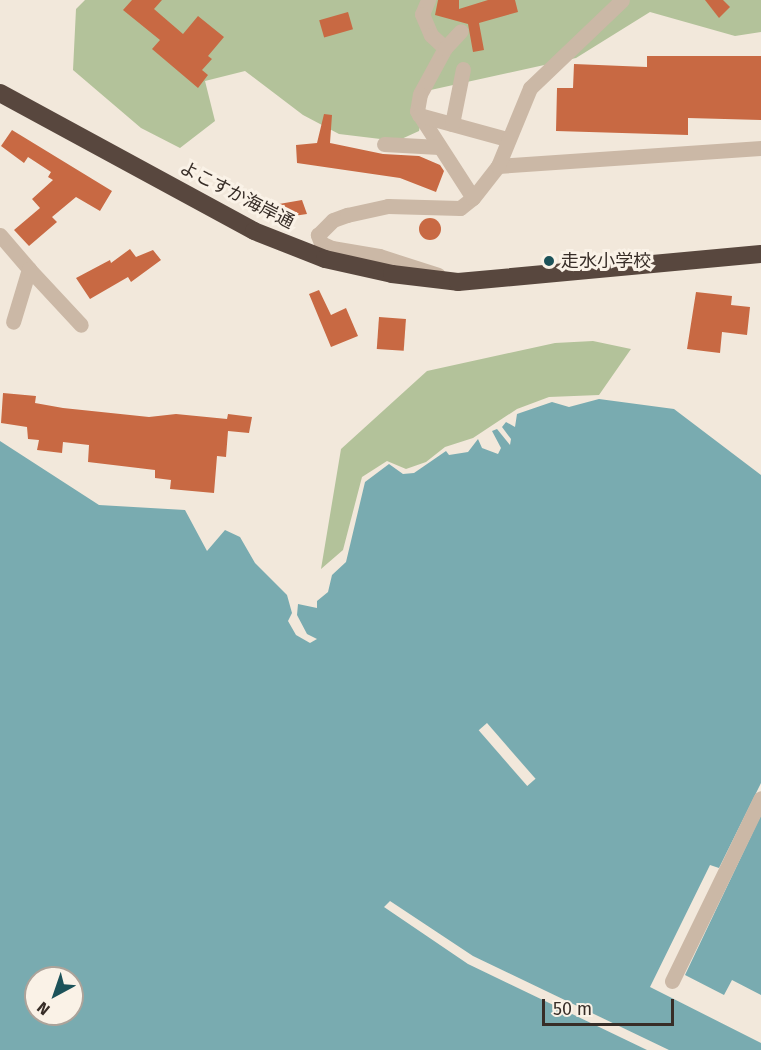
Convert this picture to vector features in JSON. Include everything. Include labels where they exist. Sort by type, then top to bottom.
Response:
[{"type":"highway","name":"よこすか海岸通","points":[[0,93],[254,231],[325,259],[392,274],[458,282],[761,254]]},
{"type":"street","points":[[428,0],[422,14],[431,35],[445,48]]},
{"type":"street","points":[[458,282],[379,256],[332,248],[321,243],[318,235],[333,220],[347,215],[388,206],[460,208],[473,198],[498,166],[507,138],[530,88],[622,0]]},
{"type":"street","points":[[462,31],[445,48],[420,94],[419,115],[473,198]]},
{"type":"street","points":[[452,124],[463,69]]},
{"type":"street","points":[[419,115],[507,138]]},
{"type":"street","points":[[384,144],[439,147]]},
{"type":"street","points":[[498,166],[761,148]]},
{"type":"street","points":[[0,235],[81,325]]},
{"type":"street","points":[[13,322],[29,269]]},
{"type":"street","points":[[672,981],[761,798]]},
{"type":"green space","points":[[85,0],[761,0],[761,32],[735,36],[650,12],[576,58],[426,91],[419,131],[397,141],[339,134],[303,115],[245,71],[205,81],[215,121],[180,148],[141,128],[73,70],[76,9]]},
{"type":"green space","points":[[593,341],[631,349],[599,395],[549,397],[517,409],[473,438],[445,447],[426,462],[406,469],[387,461],[362,477],[343,550],[321,569],[341,449],[427,371],[555,343]]},
{"type":"water","points":[[599,399],[674,409],[761,475],[761,783],[719,868],[710,865],[650,987],[761,1043],[761,1050],[0,1050],[0,441],[99,505],[185,510],[207,551],[225,530],[240,537],[255,563],[287,595],[292,613],[288,621],[296,635],[310,643],[317,639],[307,634],[297,615],[298,604],[317,608],[317,601],[328,592],[332,575],[346,562],[365,482],[389,464],[403,474],[414,473],[446,451],[449,455],[468,452],[478,439],[482,448],[498,454],[501,448],[492,431],[497,429],[510,445],[511,439],[502,427],[506,422],[515,427],[517,414],[552,402],[569,407]]},
{"type":"water","points":[[761,815],[761,995],[732,980],[724,995],[685,975]]},
{"type":"pier","points":[[487,723],[536,779],[527,786],[479,730]]},
{"type":"pier","points":[[390,901],[473,956],[669,1050],[647,1050],[468,964],[384,907]]},
{"type":"building","points":[[132,0],[162,0],[154,9],[183,34],[198,16],[224,37],[208,56],[212,59],[202,70],[208,75],[198,88],[152,49],[160,40],[123,10]]},
{"type":"building","points":[[438,0],[459,0],[459,9],[488,0],[515,0],[518,12],[479,23],[484,50],[473,52],[468,24],[435,15]]},
{"type":"building","points":[[705,0],[723,0],[730,7],[719,18]]},
{"type":"building","points":[[348,12],[353,29],[324,38],[319,20]]},
{"type":"building","points":[[647,56],[761,56],[761,120],[688,118],[688,135],[556,131],[557,88],[573,88],[574,64],[647,67]]},
{"type":"building","points":[[324,114],[332,115],[330,143],[383,154],[419,156],[440,165],[444,171],[436,192],[400,178],[297,163],[296,145],[317,143]]},
{"type":"building","points":[[12,130],[112,191],[100,211],[76,197],[52,217],[57,222],[29,246],[14,230],[40,208],[32,199],[53,180],[48,177],[51,172],[28,157],[24,163],[1,146]]},
{"type":"building","points":[[302,200],[307,214],[280,218],[279,204]]},
{"type":"building","points":[[426,218],[434,218],[441,225],[441,233],[434,240],[426,240],[419,233],[419,225]]},
{"type":"building","points":[[130,249],[136,257],[153,250],[161,260],[131,282],[128,277],[90,299],[76,278],[110,260],[111,263]]},
{"type":"building","points":[[319,290],[331,315],[346,308],[358,336],[331,347],[309,294]]},
{"type":"building","points":[[696,292],[732,296],[731,305],[750,307],[747,335],[722,332],[720,353],[687,349]]},
{"type":"building","points":[[379,317],[406,319],[404,351],[377,349]]},
{"type":"building","points":[[3,393],[36,396],[35,403],[63,408],[149,417],[176,414],[227,419],[228,414],[252,417],[249,433],[228,431],[226,457],[217,456],[214,493],[170,489],[171,480],[155,478],[155,470],[88,462],[89,445],[63,442],[62,453],[37,450],[39,440],[28,439],[27,427],[1,423]]},
{"type":"place","name":"走水小学校","points":[[549,261]]}]
